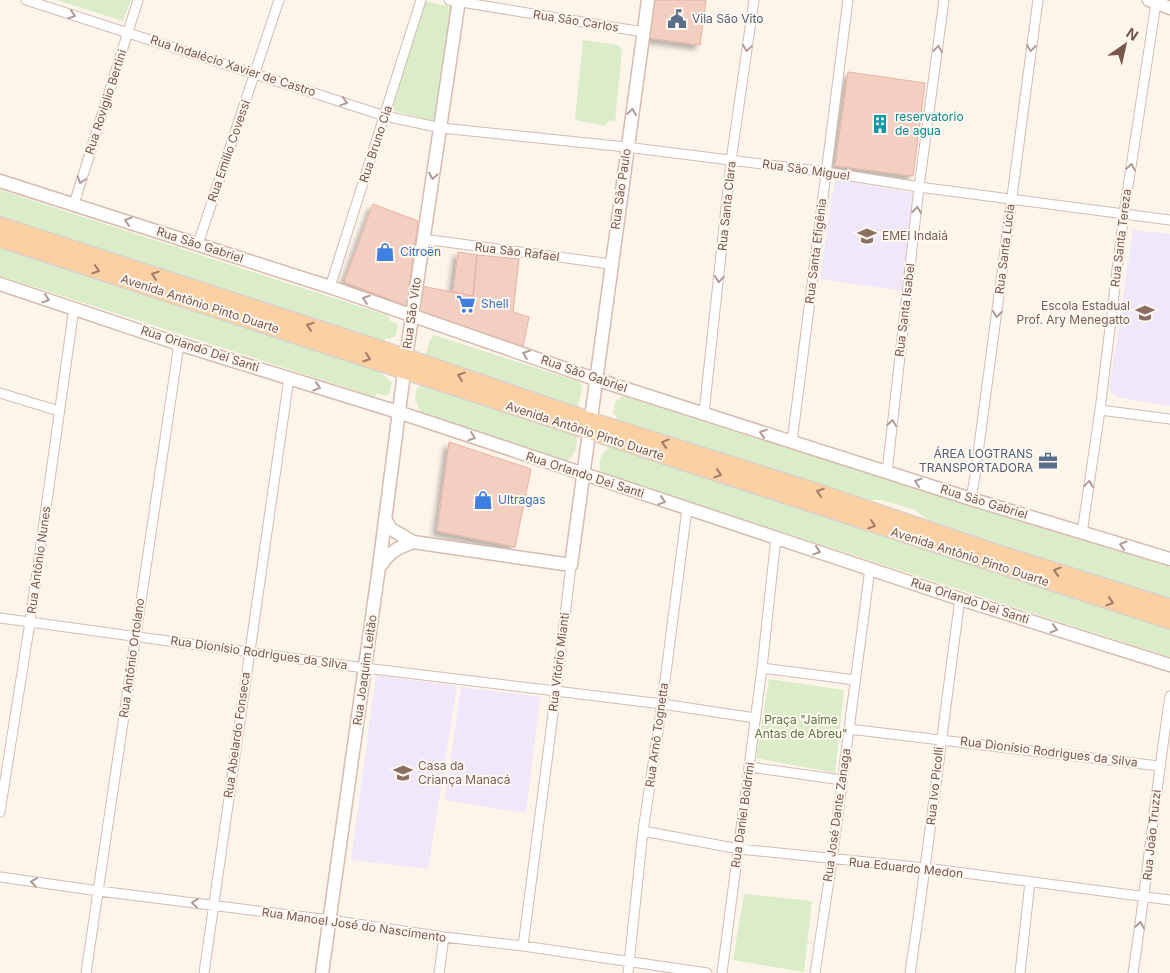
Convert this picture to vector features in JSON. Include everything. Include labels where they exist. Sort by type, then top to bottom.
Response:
[{"type":"main road","name":"Rua São Paulo","points":[[595,379],[648,0]]},
{"type":"main road","name":"Rua São Vito","points":[[379,567],[398,412],[441,128],[456,1]]},
{"type":"main road","points":[[1152,1],[1170,8]]},
{"type":"main road","name":"Rua São Gabriel","points":[[0,181],[330,287],[595,379],[886,472],[1170,559]]},
{"type":"main road","name":"Avenida Antônio Pinto Duarte","points":[[0,226],[1170,621]]},
{"type":"main road","name":"Avenida Antônio Pinto Duarte","points":[[0,239],[405,364]]},
{"type":"main road","name":"Rua Orlando Dei Santi","points":[[0,284],[179,344],[398,412],[960,599],[1170,665]]},
{"type":"main road","name":"Rua Vitório Mianti","points":[[571,565],[595,379]]},
{"type":"main road","name":"Avenida Antônio Pinto Duarte","points":[[589,426],[815,490],[998,553],[1170,607]]},
{"type":"main road","points":[[385,519],[391,529],[413,542],[571,565]]},
{"type":"main road","points":[[379,567],[388,554],[413,542]]},
{"type":"main road","name":"Rua Joaquim Leitão","points":[[322,973],[379,567]]},
{"type":"street","name":"Rua Indalécio Xavier de Castro","points":[[26,0],[385,116],[441,128]]},
{"type":"street","name":"Rua Roviglio Bertini","points":[[74,204],[138,0]]},
{"type":"street","name":"Rua Emílio Covessi","points":[[198,244],[279,0]]},
{"type":"street","name":"Rua Bruno Cia","points":[[330,287],[421,0]]},
{"type":"street","name":"Rua Santa Clara","points":[[704,413],[731,161],[754,0]]},
{"type":"street","name":"Rua Santa Efigênia","points":[[792,442],[848,0]]},
{"type":"street","name":"Rua Santa Isabel","points":[[886,472],[944,0]]},
{"type":"street","name":"Rua Santa Lúcia","points":[[971,498],[1038,0]]},
{"type":"street","name":"Rua São Carlos","points":[[456,1],[643,32]]},
{"type":"street","name":"Rua Santa Tereza","points":[[1082,533],[1100,410],[1152,1]]},
{"type":"street","name":"Rua São Miguel","points":[[441,128],[626,147],[826,172],[920,187],[1170,220]]},
{"type":"street","name":"Rua São Rafael","points":[[423,239],[611,264]]},
{"type":"street","name":"Rua Antônio Nunes","points":[[0,812],[30,622],[74,308]]},
{"type":"street","name":"Rua Antônio Ortolano","points":[[86,973],[179,344]]},
{"type":"street","name":"Rua Abelardo Fonseca","points":[[204,973],[289,378]]},
{"type":"street","points":[[0,394],[59,411]]},
{"type":"street","points":[[1100,410],[1170,419]]},
{"type":"street","name":"Rua Arnô Tognetta","points":[[628,973],[643,832],[662,704],[687,509]]},
{"type":"street","name":"Rua Daniel Boldrini","points":[[722,973],[750,767],[776,537]]},
{"type":"street","name":"Rua Vitório Mianti","points":[[523,946],[571,565]]},
{"type":"street","name":"Rua José Dante Zanaga","points":[[814,973],[832,860],[870,568]]},
{"type":"street","name":"Rua Ivo Picolli","points":[[910,973],[926,868],[940,739],[960,599]]},
{"type":"street","name":"Rua Dionísio Rodrigues da Silva","points":[[0,618],[365,668],[662,704],[756,718]]},
{"type":"street","points":[[762,668],[855,680]]},
{"type":"street","name":"Rua João Truzzi","points":[[1133,973],[1159,766],[1170,696]]},
{"type":"street","name":"Rua Dionísio Rodrigues da Silva","points":[[849,729],[1159,766]]},
{"type":"street","points":[[750,767],[842,780]]},
{"type":"street","name":"Rua Eduardo Medon","points":[[643,832],[739,849],[832,860],[926,868],[1170,900]]},
{"type":"street","name":"Rua Manoel José do Nascimento","points":[[0,877],[523,946],[707,973]]},
{"type":"street","points":[[1020,973],[1030,882]]},
{"type":"street","points":[[439,973],[444,937]]},
{"type":"shaded area","name":"EMEI Indaiá","points":[[835,179],[913,193],[902,291],[820,279]]},
{"type":"shaded area","name":"Escola Estadual Prof. Ary Menegatto","points":[[1133,230],[1170,234],[1170,406],[1117,397],[1109,391]]},
{"type":"shaded area","name":"Casa da Criança Manacá","points":[[376,675],[457,686],[428,869],[351,860]]},
{"type":"shaded area","points":[[461,687],[540,697],[526,813],[445,800]]},
{"type":"green space","points":[[57,0],[131,0],[123,21]]},
{"type":"green space","points":[[424,1],[453,7],[435,122],[391,110]]},
{"type":"green space","points":[[583,40],[618,45],[622,51],[615,122],[609,120],[605,126],[575,120]]},
{"type":"green space","points":[[0,190],[389,316],[389,320],[398,325],[396,336],[390,339],[385,338],[384,342],[0,219]]},
{"type":"green space","points":[[0,246],[381,369],[380,372],[392,383],[389,394],[386,396],[377,393],[375,397],[0,276]]},
{"type":"green space","points":[[434,335],[580,382],[582,388],[578,408],[425,356],[430,340]]},
{"type":"green space","points":[[422,385],[577,436],[575,450],[566,461],[421,413],[415,399],[416,389]]},
{"type":"green space","points":[[623,396],[1024,523],[1170,567],[1170,601],[938,527],[915,510],[882,500],[857,500],[622,424],[613,413],[615,402]]},
{"type":"green space","points":[[610,447],[1170,626],[1170,657],[601,473],[601,458]]},
{"type":"green space","name":"Praça \"Jaime Antas de Abreu\"","points":[[769,679],[844,690],[835,773],[756,758]]},
{"type":"green space","points":[[744,894],[812,901],[804,972],[733,960]]},
{"type":"building","name":"Vila São Vito","points":[[654,0],[706,0],[700,45],[648,38]]},
{"type":"building","name":"reservatorio de agua","points":[[848,72],[925,83],[913,176],[835,166]]},
{"type":"building","name":"Citroën","points":[[373,204],[418,221],[407,306],[344,282]]},
{"type":"building","points":[[458,252],[477,255],[473,296],[453,292]]},
{"type":"building","name":"Shell","points":[[477,255],[519,259],[513,312],[529,317],[523,347],[418,314],[421,286],[473,296]]},
{"type":"building","name":"Ultragas","points":[[449,442],[531,469],[515,547],[437,531]]},
{"type":"place","name":"Vila São Vito","points":[[677,19]]},
{"type":"place","name":"reservatorio de agua","points":[[880,124]]},
{"type":"place","name":"EMEI Indaiá","points":[[867,236]]},
{"type":"place","name":"Citroën","points":[[385,252]]},
{"type":"place","name":"Shell","points":[[466,304]]},
{"type":"place","name":"Escola Estadual Prof. Ary Menegatto","points":[[1145,313]]},
{"type":"place","name":"ÁREA LOGTRANS TRANSPORTADORA","points":[[1048,461]]},
{"type":"place","name":"Ultragas","points":[[483,500]]},
{"type":"place","name":"Casa da Criança Manacá","points":[[403,773]]}]
